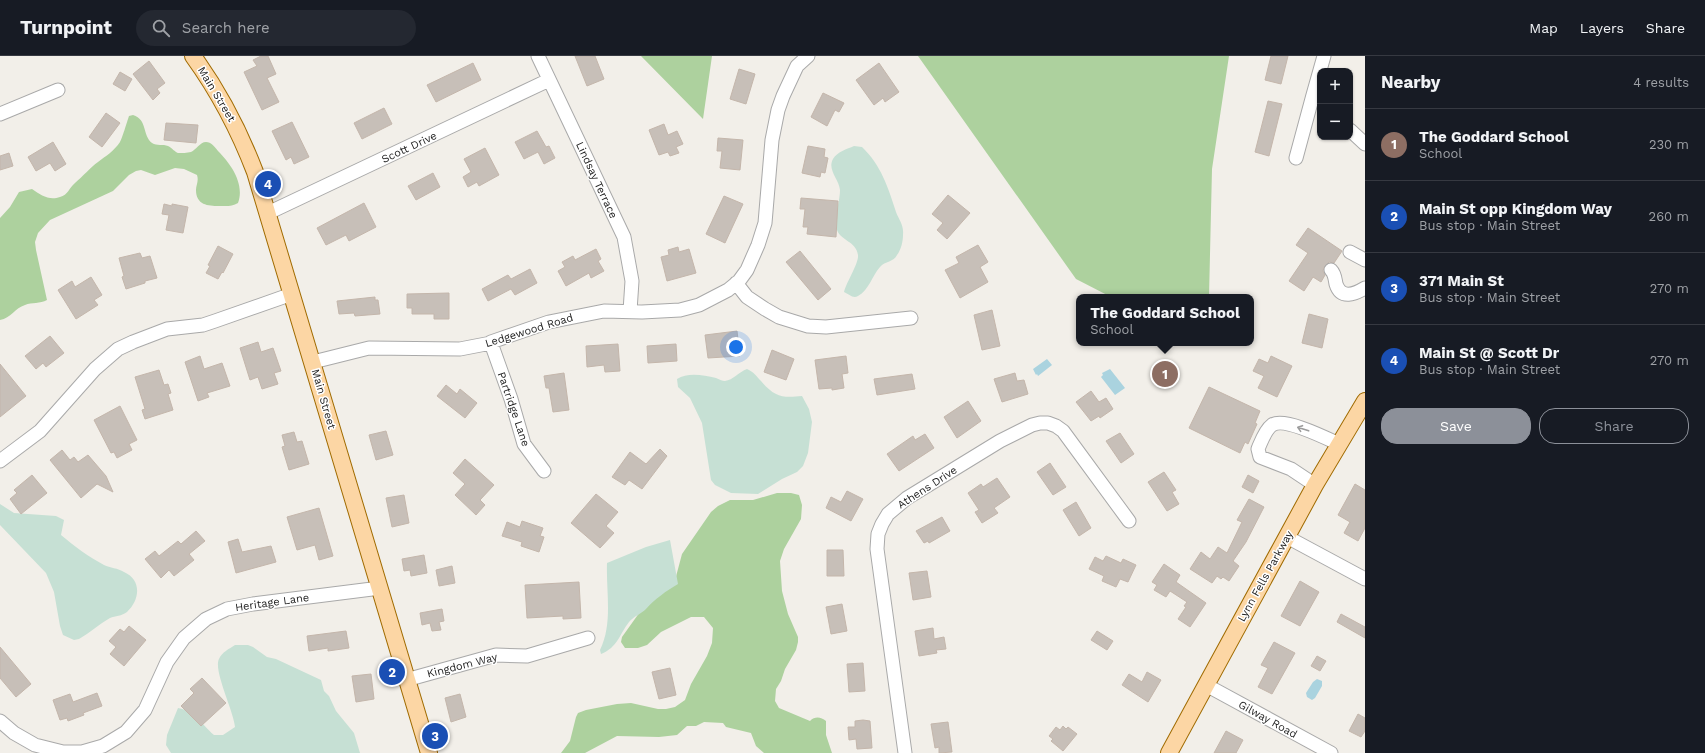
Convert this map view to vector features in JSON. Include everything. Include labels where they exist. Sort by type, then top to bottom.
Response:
[{"type":"main road","name":"Main Street","points":[[193,56],[233,120],[255,172],[429,753]]},
{"type":"main road","name":"Lynn Fells Parkway","points":[[1168,753],[1315,485],[1365,401]]},
{"type":"street","name":"Lindsay Terrace","points":[[538,56],[624,237],[632,281],[630,311]]},
{"type":"street","name":"Ledgewood Road","points":[[313,362],[369,348],[460,349],[491,343],[555,321],[604,311],[680,310],[699,305],[728,290],[736,284],[747,270],[758,245],[765,223],[772,140],[778,110],[797,66],[808,56]]},
{"type":"street","points":[[1322,68],[1324,56]]},
{"type":"street","name":"Scott Drive","points":[[268,213],[549,80]]},
{"type":"street","points":[[0,114],[58,90]]},
{"type":"street","points":[[1296,158],[1317,98]]},
{"type":"street","points":[[1353,133],[1365,144]]},
{"type":"street","points":[[1350,252],[1365,260]]},
{"type":"street","points":[[1331,270],[1338,288],[1344,294],[1352,295],[1365,288]]},
{"type":"street","points":[[736,284],[747,297],[779,317],[808,326],[826,327],[911,318]]},
{"type":"street","points":[[0,461],[40,431],[95,369],[118,350],[167,329],[215,321],[292,294]]},
{"type":"street","name":"Partridge Lane","points":[[491,343],[511,399],[524,444],[544,471]]},
{"type":"street","name":"Athens Drive","points":[[905,753],[877,548],[878,534],[888,514],[907,498],[984,450],[1036,423],[1044,422],[1056,426],[1063,431],[1129,521]]},
{"type":"street","points":[[1315,485],[1293,470],[1260,458],[1258,449],[1268,429],[1274,424],[1282,423],[1314,433],[1339,444]]},
{"type":"street","points":[[1287,537],[1365,579]]},
{"type":"street","name":"Heritage Lane","points":[[0,721],[14,732],[35,744],[63,752],[82,752],[103,746],[126,732],[145,710],[167,662],[184,638],[206,619],[227,609],[253,604],[380,588]]},
{"type":"street","name":"Kingdom Way","points":[[406,680],[496,655],[527,656],[588,638]]},
{"type":"street","name":"Gilway Road","points":[[1206,685],[1331,753]]},
{"type":"green space","points":[[641,56],[712,56],[703,119]]},
{"type":"green space","points":[[918,56],[1229,56],[1212,169],[1209,294],[1105,294],[1076,279]]},
{"type":"green space","points":[[133,115],[141,120],[147,136],[152,143],[168,146],[178,153],[191,152],[204,142],[208,142],[213,145],[228,162],[236,175],[240,189],[238,203],[226,206],[211,206],[203,204],[198,199],[197,195],[197,175],[184,169],[175,168],[155,175],[141,170],[136,171],[129,175],[113,191],[50,220],[38,233],[35,242],[36,250],[47,300],[22,306],[4,319],[0,320],[0,218],[10,207],[19,192],[32,189],[49,198],[56,198],[65,195],[89,169],[118,145],[122,138],[129,116]]},
{"type":"green space","points":[[854,146],[862,147],[869,154],[879,169],[887,185],[902,225],[903,240],[900,251],[896,257],[880,267],[868,287],[858,296],[854,297],[844,292],[857,263],[858,255],[857,250],[852,244],[842,237],[837,230],[836,215],[840,190],[831,167],[833,159],[837,154]]},
{"type":"green space","points":[[747,369],[770,390],[779,395],[789,397],[802,396],[809,409],[812,422],[808,453],[803,466],[797,472],[782,479],[758,494],[731,493],[715,485],[711,480],[702,423],[690,398],[678,387],[677,379],[686,375],[701,375],[725,381]]},
{"type":"green space","points":[[777,493],[791,493],[799,495],[802,505],[801,519],[784,549],[780,561],[782,591],[788,614],[798,637],[798,642],[796,650],[776,689],[775,701],[779,708],[810,721],[814,718],[818,718],[826,721],[826,735],[832,753],[764,753],[756,746],[751,733],[726,727],[723,723],[704,722],[696,726],[687,726],[677,735],[659,737],[617,736],[585,753],[561,753],[570,741],[578,713],[617,704],[631,703],[658,709],[666,709],[675,707],[685,700],[691,684],[707,656],[712,643],[713,628],[704,617],[691,617],[661,632],[647,645],[638,648],[625,648],[621,642],[622,637],[642,609],[674,584],[682,554],[711,512],[718,506],[730,500],[753,500]]},
{"type":"green space","points":[[0,504],[14,513],[56,516],[64,520],[61,535],[93,558],[106,566],[122,571],[134,580],[137,590],[135,602],[127,612],[110,618],[79,639],[74,640],[63,635],[54,592],[46,573],[0,525]]},
{"type":"green space","points":[[670,540],[678,584],[661,595],[644,611],[631,620],[615,644],[601,654],[600,650],[604,640],[608,619],[607,563],[646,547]]},
{"type":"green space","points":[[235,645],[248,645],[253,647],[267,657],[276,659],[321,680],[324,691],[329,696],[336,711],[354,733],[360,753],[171,753],[166,745],[167,735],[178,708],[194,715],[214,735],[223,735],[235,727],[221,681],[218,664],[222,654]]},
{"type":"water","points":[[1047,359],[1052,365],[1038,376],[1037,374],[1036,375],[1033,369]]},
{"type":"water","points":[[1110,369],[1125,388],[1115,395],[1101,377],[1103,375],[1102,373]]},
{"type":"water","points":[[1317,679],[1322,681],[1322,686],[1315,698],[1312,700],[1307,697],[1306,693],[1313,682]]},
{"type":"building","points":[[261,56],[268,56],[276,74],[267,78],[279,102],[262,110],[244,72],[257,66],[253,60]]},
{"type":"building","points":[[575,56],[595,56],[604,79],[587,86]]},
{"type":"building","points":[[1271,56],[1288,56],[1281,84],[1265,80]]},
{"type":"building","points":[[149,61],[165,83],[157,89],[160,93],[153,100],[133,74]]},
{"type":"building","points":[[473,63],[481,80],[436,102],[427,85]]},
{"type":"building","points":[[879,63],[899,92],[885,102],[883,98],[874,105],[856,80]]},
{"type":"building","points":[[739,69],[755,74],[746,104],[730,99]]},
{"type":"building","points":[[120,72],[132,79],[125,91],[113,84]]},
{"type":"building","points":[[823,93],[844,103],[839,112],[835,110],[827,126],[811,117]]},
{"type":"building","points":[[1268,101],[1282,104],[1269,156],[1255,152]]},
{"type":"building","points":[[384,108],[392,124],[362,139],[354,123]]},
{"type":"building","points":[[106,113],[120,123],[102,147],[89,137]]},
{"type":"building","points":[[292,122],[309,157],[294,164],[291,157],[286,160],[272,131]]},
{"type":"building","points":[[166,123],[198,125],[196,143],[164,140]]},
{"type":"building","points":[[664,124],[668,135],[677,131],[683,144],[676,147],[679,153],[670,156],[668,152],[659,155],[649,130]]},
{"type":"building","points":[[537,131],[546,147],[549,146],[555,158],[544,164],[538,152],[524,159],[515,142]]},
{"type":"building","points":[[718,138],[743,140],[740,170],[720,168],[722,151],[717,151]]},
{"type":"building","points":[[53,142],[66,164],[55,171],[50,163],[36,171],[28,157]]},
{"type":"building","points":[[808,146],[825,149],[824,157],[828,158],[825,173],[821,172],[820,177],[802,173]]},
{"type":"building","points":[[485,148],[499,175],[479,186],[477,182],[468,187],[463,177],[471,172],[464,159]]},
{"type":"building","points":[[9,153],[13,166],[0,170],[0,156]]},
{"type":"building","points":[[433,173],[440,187],[416,200],[408,186]]},
{"type":"building","points":[[948,195],[970,213],[947,239],[937,230],[943,223],[932,214]]},
{"type":"building","points":[[724,196],[743,204],[725,243],[706,234]]},
{"type":"building","points":[[801,198],[838,201],[836,237],[807,234],[808,227],[803,227],[805,209],[800,209]]},
{"type":"building","points":[[364,203],[376,227],[349,241],[346,235],[326,245],[317,228]]},
{"type":"building","points":[[164,204],[188,207],[183,233],[166,230],[169,215],[162,214]]},
{"type":"building","points":[[1308,228],[1342,251],[1334,263],[1329,262],[1324,267],[1323,271],[1325,275],[1321,282],[1313,277],[1304,291],[1289,281],[1308,253],[1296,245]]},
{"type":"building","points":[[978,245],[988,262],[980,267],[988,282],[960,298],[945,270],[959,263],[956,257]]},
{"type":"building","points":[[218,246],[233,254],[223,273],[222,272],[218,279],[206,273],[210,266],[208,265]]},
{"type":"building","points":[[678,247],[679,252],[689,249],[696,273],[667,281],[661,257],[669,255],[668,250]]},
{"type":"building","points":[[596,249],[601,259],[598,261],[604,271],[591,278],[589,273],[566,286],[558,271],[565,267],[562,262],[573,256],[575,260]]},
{"type":"building","points":[[800,251],[831,289],[818,300],[786,262]]},
{"type":"building","points":[[140,253],[142,258],[150,256],[157,278],[126,289],[122,277],[124,276],[119,258]]},
{"type":"building","points":[[530,269],[537,283],[515,295],[511,289],[488,301],[482,289],[508,275],[511,279]]},
{"type":"building","points":[[91,277],[102,295],[94,300],[98,305],[76,319],[58,290],[72,281],[75,287]]},
{"type":"building","points":[[449,293],[449,319],[434,319],[434,314],[412,314],[412,308],[407,308],[407,294]]},
{"type":"building","points":[[375,297],[375,300],[378,300],[380,314],[355,316],[354,313],[339,314],[337,301]]},
{"type":"building","points":[[992,310],[1000,346],[982,350],[974,315]]},
{"type":"building","points":[[1309,314],[1328,319],[1322,348],[1302,343]]},
{"type":"building","points":[[737,331],[740,356],[708,358],[705,335]]},
{"type":"building","points":[[50,336],[64,353],[46,367],[43,363],[36,369],[25,356]]},
{"type":"building","points":[[258,342],[261,352],[273,348],[281,371],[274,373],[278,384],[262,389],[258,377],[250,380],[240,348]]},
{"type":"building","points":[[618,344],[620,371],[605,372],[604,365],[587,367],[586,346]]},
{"type":"building","points":[[676,344],[677,361],[648,363],[647,346]]},
{"type":"building","points":[[772,350],[794,359],[786,380],[764,372]]},
{"type":"building","points":[[200,356],[204,369],[222,363],[230,386],[207,393],[209,397],[198,401],[185,362]]},
{"type":"building","points":[[846,356],[848,373],[842,374],[844,388],[832,390],[832,388],[819,389],[815,360]]},
{"type":"building","points":[[1271,356],[1292,366],[1277,397],[1258,388],[1264,376],[1253,371],[1259,359],[1268,363]]},
{"type":"building","points":[[0,364],[26,396],[0,417]]},
{"type":"building","points":[[159,370],[164,385],[168,384],[171,393],[168,394],[173,410],[145,419],[142,410],[145,409],[135,377]]},
{"type":"building","points":[[564,373],[569,410],[553,412],[549,388],[546,388],[544,376]]},
{"type":"building","points":[[1015,373],[1017,381],[1024,380],[1028,394],[1002,402],[994,379]]},
{"type":"building","points":[[912,374],[915,389],[877,395],[874,379]]},
{"type":"building","points":[[446,385],[457,394],[460,389],[477,403],[465,418],[437,396]]},
{"type":"building","points":[[1209,387],[1260,411],[1255,423],[1257,424],[1248,444],[1245,442],[1240,453],[1189,428]]},
{"type":"building","points":[[1091,391],[1099,402],[1106,398],[1113,409],[1100,418],[1099,416],[1091,421],[1076,402]]},
{"type":"building","points":[[968,401],[981,421],[957,438],[944,417]]},
{"type":"building","points":[[120,406],[137,440],[129,444],[132,450],[117,458],[114,452],[111,453],[94,420]]},
{"type":"building","points":[[386,431],[393,455],[376,460],[369,435]]},
{"type":"building","points":[[294,432],[297,442],[302,441],[309,464],[289,470],[282,447],[285,446],[282,435]]},
{"type":"building","points":[[1120,433],[1134,454],[1121,463],[1106,441]]},
{"type":"building","points":[[925,434],[934,448],[899,471],[887,454],[913,436],[915,440]]},
{"type":"building","points":[[660,449],[667,456],[642,489],[629,480],[625,485],[612,477],[630,452],[646,464]]},
{"type":"building","points":[[62,450],[70,460],[74,457],[78,462],[88,455],[106,476],[113,492],[97,484],[81,498],[50,460]]},
{"type":"building","points":[[465,459],[494,485],[480,500],[485,505],[476,515],[455,495],[465,484],[453,473]]},
{"type":"building","points":[[1050,463],[1066,487],[1053,495],[1037,472]]},
{"type":"building","points":[[1164,472],[1176,490],[1172,492],[1179,504],[1167,511],[1148,482]]},
{"type":"building","points":[[32,475],[47,493],[21,514],[10,499],[17,493],[14,490]]},
{"type":"building","points":[[1248,475],[1259,481],[1253,493],[1242,487]]},
{"type":"building","points":[[997,478],[1010,497],[994,508],[998,513],[982,523],[975,512],[979,510],[968,493],[981,484],[983,487]]},
{"type":"building","points":[[1355,484],[1365,490],[1365,528],[1358,541],[1344,533],[1350,522],[1338,515]]},
{"type":"building","points":[[847,491],[863,499],[851,521],[826,508],[831,497],[841,502]]},
{"type":"building","points":[[596,494],[618,512],[606,526],[614,533],[600,548],[571,523]]},
{"type":"building","points":[[404,495],[409,523],[392,527],[386,498]]},
{"type":"building","points":[[1249,499],[1264,507],[1246,542],[1233,561],[1239,566],[1229,581],[1223,577],[1221,579],[1217,576],[1212,583],[1190,569],[1201,552],[1210,559],[1218,547],[1227,553],[1242,522],[1237,520]]},
{"type":"building","points":[[1076,502],[1091,528],[1079,536],[1063,510]]},
{"type":"building","points":[[319,508],[333,556],[319,560],[315,545],[297,550],[287,517]]},
{"type":"building","points":[[942,517],[950,531],[929,543],[928,541],[924,543],[916,531]]},
{"type":"building","points":[[522,521],[543,528],[540,536],[544,537],[539,552],[521,546],[522,542],[502,536],[507,522],[520,527]]},
{"type":"building","points":[[196,531],[205,541],[189,554],[194,560],[174,576],[169,570],[161,578],[145,559],[155,551],[159,556],[178,541],[181,544]]},
{"type":"building","points":[[238,539],[242,552],[271,546],[276,562],[236,573],[228,542]]},
{"type":"building","points":[[827,550],[843,550],[844,576],[827,576]]},
{"type":"building","points":[[424,555],[427,573],[411,576],[410,570],[404,571],[402,559]]},
{"type":"building","points":[[1106,556],[1121,563],[1123,559],[1136,565],[1128,582],[1120,579],[1116,587],[1102,581],[1104,576],[1089,569],[1095,557],[1103,561]]},
{"type":"building","points":[[1164,564],[1180,575],[1176,582],[1206,603],[1190,627],[1178,619],[1186,607],[1184,606],[1187,602],[1170,591],[1166,597],[1154,590],[1157,585],[1152,582]]},
{"type":"building","points":[[452,566],[455,583],[439,586],[436,570]]},
{"type":"building","points":[[927,571],[931,597],[913,600],[909,573]]},
{"type":"building","points":[[1300,581],[1319,592],[1300,626],[1281,616]]},
{"type":"building","points":[[579,582],[581,618],[563,619],[563,616],[527,618],[525,585]]},
{"type":"building","points":[[842,604],[847,631],[831,634],[826,607]]},
{"type":"building","points":[[442,609],[444,621],[439,622],[441,630],[432,631],[430,623],[422,625],[420,613]]},
{"type":"building","points":[[1341,614],[1365,627],[1365,638],[1337,622]]},
{"type":"building","points":[[129,626],[146,640],[124,666],[110,654],[116,647],[109,641],[120,629],[124,632]]},
{"type":"building","points":[[933,628],[934,639],[944,637],[946,649],[936,650],[937,653],[919,656],[915,631]]},
{"type":"building","points":[[346,631],[349,648],[328,651],[328,648],[309,651],[307,636]]},
{"type":"building","points":[[1097,631],[1113,641],[1107,650],[1091,640]]},
{"type":"building","points":[[1274,642],[1295,653],[1272,694],[1258,687],[1268,668],[1261,665]]},
{"type":"building","points":[[0,647],[31,684],[16,697],[0,678]]},
{"type":"building","points":[[1317,656],[1326,661],[1320,671],[1311,666]]},
{"type":"building","points":[[863,663],[865,691],[849,692],[847,664]]},
{"type":"building","points":[[670,668],[676,695],[659,699],[652,672]]},
{"type":"building","points":[[1147,672],[1161,680],[1148,702],[1122,685],[1129,674],[1142,682]]},
{"type":"building","points":[[371,674],[374,699],[356,702],[352,676]]},
{"type":"building","points":[[202,678],[226,703],[201,726],[181,706],[194,693],[190,689]]},
{"type":"building","points":[[97,693],[102,706],[83,713],[84,715],[68,721],[67,718],[60,720],[53,700],[70,694],[73,702]]},
{"type":"building","points":[[460,694],[466,717],[451,722],[445,698]]},
{"type":"building","points":[[1358,714],[1365,718],[1365,731],[1361,737],[1349,731]]},
{"type":"building","points":[[855,721],[870,721],[872,748],[857,749],[856,739],[849,740],[848,727],[855,727]]},
{"type":"building","points":[[948,722],[952,752],[939,753],[939,747],[935,748],[931,724]]},
{"type":"building","points":[[1063,726],[1066,729],[1068,727],[1077,734],[1063,751],[1051,741],[1053,739],[1049,736],[1056,727],[1060,730]]},
{"type":"building","points":[[1226,731],[1243,740],[1236,753],[1214,753]]},
{"type":"place","name":"Main St @ Scott Dr","points":[[268,184]]},
{"type":"place","name":"The Goddard School","points":[[1165,374]]},
{"type":"place","name":"Main St opp Kingdom Way","points":[[392,672]]},
{"type":"place","name":"371 Main St","points":[[435,736]]}]
